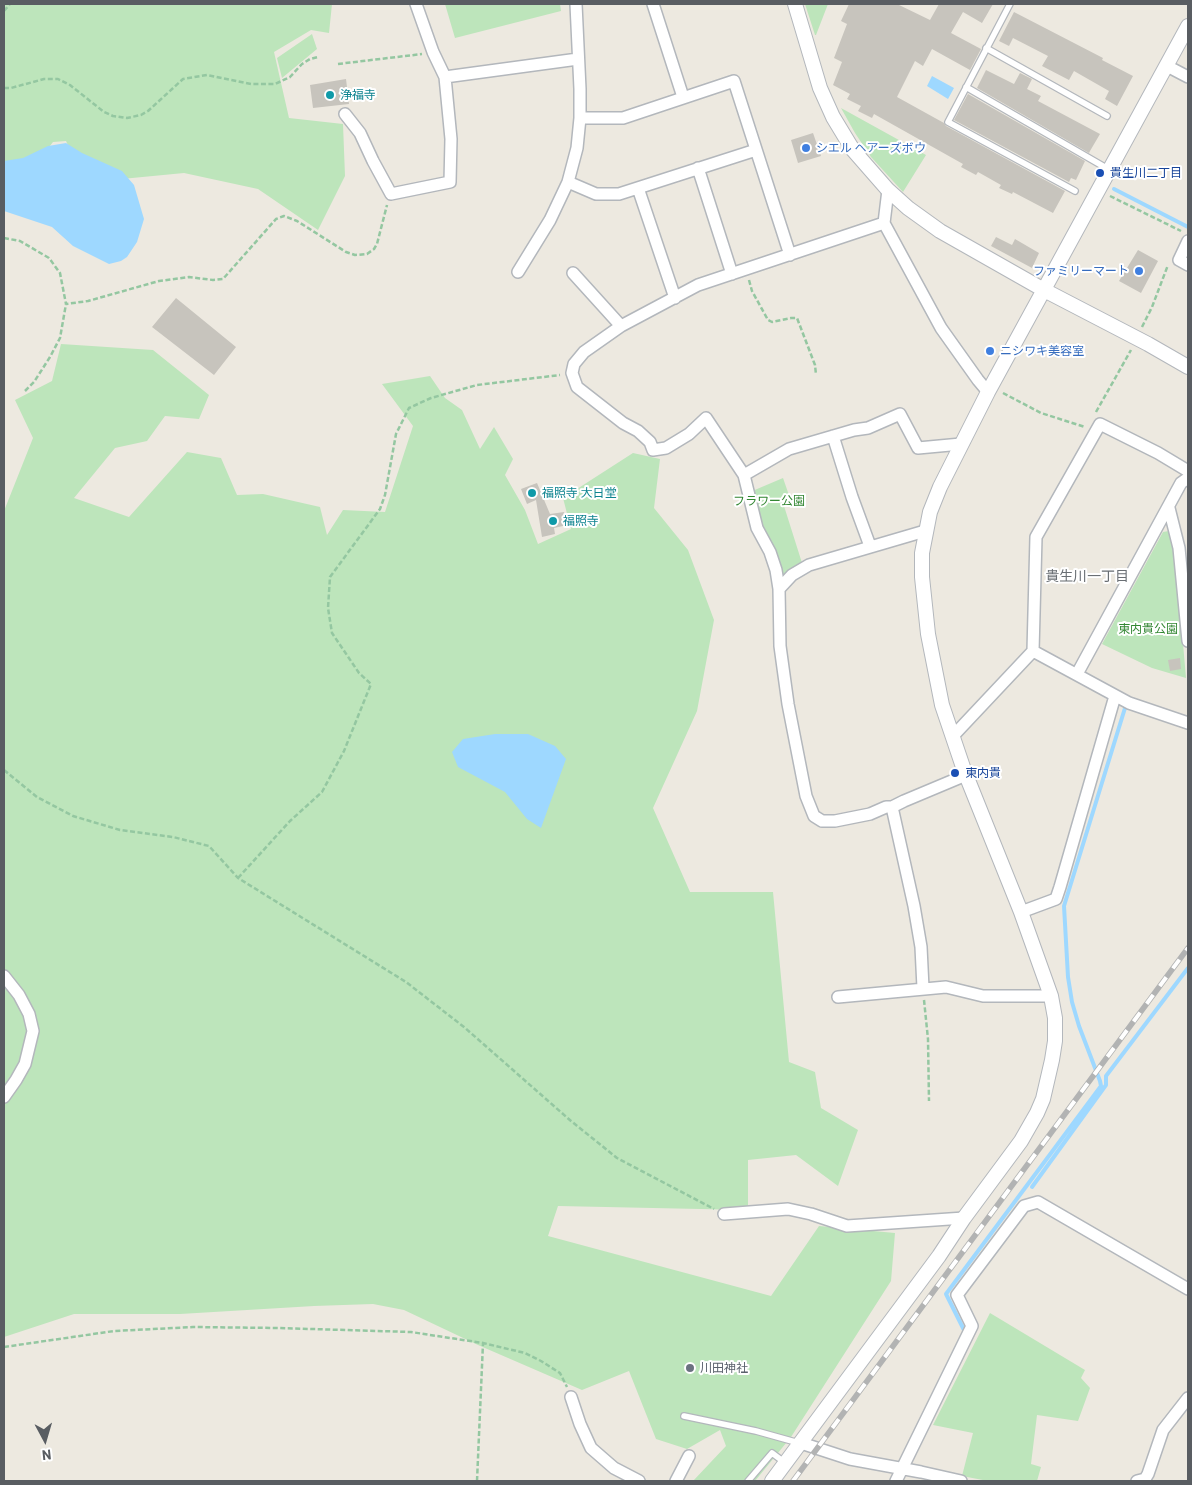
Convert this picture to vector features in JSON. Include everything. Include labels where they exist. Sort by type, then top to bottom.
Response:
[{"type":"street","points":[[346,114],[360,133],[388,191],[393,194],[450,182],[450,139],[445,77],[416,4]]},
{"type":"street","points":[[518,272],[550,220],[568,182],[576,148],[580,118],[576,4]]},
{"type":"street","points":[[653,4],[683,98]]},
{"type":"street","points":[[795,4],[820,88],[833,117],[853,150],[888,190],[940,232],[1188,367]]},
{"type":"street","points":[[772,1481],[940,1256],[964,1218],[1021,1141],[1037,1113],[1048,1081],[1055,1040],[1055,1018],[1051,996],[1021,912],[966,775],[942,705],[928,634],[922,577],[922,553],[930,512],[961,444],[989,389],[1188,26]]},
{"type":"street","points":[[445,77],[578,58]]},
{"type":"street","points":[[1167,66],[1188,77]]},
{"type":"street","points":[[580,118],[622,118],[734,81],[790,255]]},
{"type":"street","points":[[568,182],[596,194],[619,194],[756,150]]},
{"type":"street","points":[[698,168],[732,274]]},
{"type":"street","points":[[638,188],[675,298]]},
{"type":"street","points":[[888,190],[884,222],[941,328],[978,380],[989,389]]},
{"type":"street","points":[[884,222],[698,285],[621,326],[584,352],[574,364],[572,373],[577,387],[585,395],[623,423],[638,431],[650,442],[653,450],[666,448],[689,434],[706,418],[744,474],[757,528],[770,552],[776,570],[779,589],[780,646],[788,704],[808,804],[814,816],[822,821],[870,814],[886,807],[892,807],[966,775]]},
{"type":"street","points":[[1186,237],[1179,260],[1188,265]]},
{"type":"street","points":[[573,273],[621,326]]},
{"type":"street","points":[[744,474],[789,449],[854,430],[868,428],[900,414],[918,448],[961,444]]},
{"type":"street","points":[[952,736],[1033,651],[1036,537],[1098,428],[1158,453],[1188,471]]},
{"type":"street","points":[[833,436],[870,546]]},
{"type":"street","points":[[1077,674],[1181,483],[1188,478]]},
{"type":"street","points":[[1169,508],[1179,548],[1188,641]]},
{"type":"street","points":[[779,589],[792,575],[809,565],[925,531]]},
{"type":"street","points":[[1033,651],[1115,696],[1188,723]]},
{"type":"street","points":[[1021,912],[1056,899],[1115,696]]},
{"type":"street","points":[[892,807],[914,906],[921,947],[923,988]]},
{"type":"street","points":[[4,976],[19,995],[29,1014],[33,1031],[25,1064],[4,1097]]},
{"type":"street","points":[[838,997],[946,987],[983,996],[1051,996]]},
{"type":"street","points":[[896,1481],[972,1326],[957,1296],[1024,1206],[1038,1202],[1188,1289]]},
{"type":"street","points":[[724,1214],[788,1209],[811,1214],[847,1226],[964,1218]]},
{"type":"street","points":[[571,1397],[591,1448],[614,1468],[639,1481]]},
{"type":"street","points":[[1143,1480],[1148,1474],[1163,1430],[1188,1398]]},
{"type":"street","points":[[801,1443],[850,1459],[962,1481]]},
{"type":"street","points":[[676,1481],[689,1456]]},
{"type":"lane","points":[[1010,4],[948,122],[1075,191]]},
{"type":"lane","points":[[986,48],[1107,116]]},
{"type":"lane","points":[[966,87],[1110,170]]},
{"type":"lane","points":[[684,1416],[756,1431],[801,1443]]},
{"type":"lane","points":[[748,1481],[772,1453],[780,1459]]},
{"type":"path","points":[[4,11],[10,4]]},
{"type":"path","points":[[338,64],[434,53]]},
{"type":"path","points":[[4,88],[11,88],[44,79],[58,79],[70,84],[104,112],[113,116],[127,118],[141,115],[183,79],[207,75],[251,84],[275,84],[290,77],[302,64],[318,57]]},
{"type":"path","points":[[1105,193],[1186,237]]},
{"type":"path","points":[[66,304],[88,301],[159,281],[188,277],[213,280],[223,279],[276,219],[284,216],[297,221],[346,252],[355,255],[367,254],[374,250],[377,244],[384,214],[393,194]]},
{"type":"path","points":[[4,238],[20,241],[49,258],[60,273],[66,304],[60,338],[34,382],[25,391]]},
{"type":"path","points":[[1140,330],[1152,307],[1170,260]]},
{"type":"path","points":[[746,269],[752,291],[768,320],[772,322],[797,318],[815,366],[816,375]]},
{"type":"path","points":[[989,389],[1041,413],[1084,427],[1098,428],[1094,415],[1132,348]]},
{"type":"path","points":[[238,878],[290,821],[322,792],[344,751],[371,684],[359,673],[332,633],[328,608],[330,577],[380,509],[385,495],[396,434],[409,408],[431,398],[477,385],[572,373]]},
{"type":"path","points":[[4,770],[37,797],[73,816],[120,830],[173,837],[209,846],[238,878],[406,982],[464,1027],[571,1121],[617,1158],[724,1214]]},
{"type":"path","points":[[923,988],[928,1039],[928,1100]]},
{"type":"path","points":[[4,1347],[114,1331],[194,1327],[410,1332],[483,1343],[525,1353],[560,1373],[571,1397]]},
{"type":"path","points":[[478,1481],[483,1343]]},
{"type":"green space","points":[[4,4],[332,4],[329,33],[311,30],[274,52],[289,118],[343,124],[345,176],[318,230],[258,189],[184,173],[101,181],[75,160],[66,141],[53,142],[39,160],[4,164]]},
{"type":"green space","points":[[445,4],[560,4],[561,11],[455,38]]},
{"type":"green space","points":[[805,4],[828,4],[816,35],[815,35]]},
{"type":"green space","points":[[312,34],[317,49],[282,78],[277,58]]},
{"type":"green space","points":[[841,108],[926,155],[903,192],[871,157]]},
{"type":"green space","points":[[61,344],[153,350],[209,395],[199,419],[165,416],[147,441],[115,448],[74,498],[129,517],[187,452],[221,458],[237,495],[263,494],[320,507],[327,535],[343,510],[385,512],[413,426],[382,384],[430,376],[445,398],[462,410],[480,449],[494,427],[513,459],[505,475],[525,510],[538,544],[571,529],[563,498],[633,453],[660,459],[654,508],[688,550],[714,620],[697,711],[653,808],[690,892],[773,892],[789,1062],[815,1072],[821,1108],[858,1130],[838,1186],[796,1155],[748,1160],[748,1210],[558,1206],[548,1236],[771,1296],[819,1226],[895,1233],[891,1281],[791,1437],[755,1481],[693,1481],[726,1446],[720,1430],[687,1449],[656,1439],[629,1371],[582,1390],[478,1345],[404,1310],[373,1304],[180,1314],[74,1314],[4,1337],[4,511],[33,438],[15,400],[52,381]]},
{"type":"green space","name":"フラワー公園","points":[[783,478],[791,501],[784,506],[802,563],[783,579],[761,526],[750,492]]},
{"type":"green space","name":"東内貴公園","points":[[1169,531],[1175,551],[1186,678],[1152,668],[1102,644],[1163,532]]},
{"type":"green space","points":[[990,1313],[1085,1370],[1081,1378],[1090,1388],[1078,1421],[1037,1415],[1031,1464],[1041,1467],[1037,1481],[988,1481],[962,1476],[973,1433],[933,1425]]},
{"type":"water","points":[[932,76],[954,88],[948,99],[927,86]]},
{"type":"water","points":[[66,143],[82,153],[122,171],[134,185],[144,219],[137,242],[127,257],[121,261],[109,264],[73,246],[52,227],[4,211],[4,161],[23,158],[48,146]]},
{"type":"water","points":[[495,734],[528,734],[555,746],[566,759],[541,828],[527,819],[505,792],[458,767],[452,752],[463,739]]},
{"type":"building","points":[[849,4],[897,4],[930,20],[939,4],[993,4],[982,23],[963,12],[951,33],[981,49],[970,70],[932,49],[923,66],[915,61],[897,97],[1065,191],[1053,213],[1013,192],[1012,194],[999,188],[1001,185],[978,172],[976,175],[961,167],[963,164],[874,114],[872,118],[858,111],[861,106],[847,99],[850,94],[833,85],[842,62],[834,58],[847,24],[841,21]]},
{"type":"building","points":[[1014,12],[1103,58],[1102,60],[1133,76],[1117,106],[1105,99],[1109,91],[1074,71],[1069,80],[1042,66],[1048,56],[1013,38],[1009,46],[999,41]]},
{"type":"building","points":[[986,70],[1014,84],[1020,73],[1032,79],[1027,89],[1041,96],[1038,101],[1100,134],[1089,153],[977,88]]},
{"type":"building","name":"浄福寺","points":[[346,79],[349,104],[313,108],[310,85]]},
{"type":"building","points":[[968,94],[1085,161],[1076,180],[1071,178],[1069,182],[954,120]]},
{"type":"building","name":"シエル ヘアーズボウ","points":[[813,133],[821,156],[798,163],[791,140]]},
{"type":"building","points":[[996,237],[1012,245],[1015,239],[1039,253],[1032,268],[991,246]]},
{"type":"building","name":"ファミリーマート","points":[[1138,250],[1158,261],[1141,293],[1119,281]]},
{"type":"building","points":[[176,298],[236,347],[214,375],[152,327]]},
{"type":"building","points":[[537,483],[550,514],[564,512],[567,525],[554,528],[555,534],[542,537],[536,500],[527,504],[521,489]]},
{"type":"building","points":[[1180,658],[1181,669],[1170,671],[1168,660]]},
{"type":"waterway","points":[[1114,189],[1188,227]]},
{"type":"waterway","points":[[964,1330],[946,1294],[1101,1086],[1072,1002],[1068,977],[1064,906],[1125,708]]},
{"type":"waterway","points":[[1032,1187],[1106,1085],[1106,1076],[1188,968]]},
{"type":"railway","points":[[793,1481],[1188,948]]},
{"type":"place","name":"浄福寺","points":[[330,95]]},
{"type":"place","name":"シエル ヘアーズボウ","points":[[806,148]]},
{"type":"place","name":"貴生川二丁目","points":[[1100,173]]},
{"type":"place","name":"ファミリーマート","points":[[1139,271]]},
{"type":"place","name":"ニシワキ美容室","points":[[990,351]]},
{"type":"place","name":"福照寺 大日堂","points":[[532,493]]},
{"type":"place","name":"福照寺","points":[[553,521]]},
{"type":"place","name":"東内貴","points":[[955,773]]},
{"type":"place","name":"川田神社","points":[[690,1368]]},
{"type":"district","name":"貴生川一丁目","points":[[1087,576]]}]
